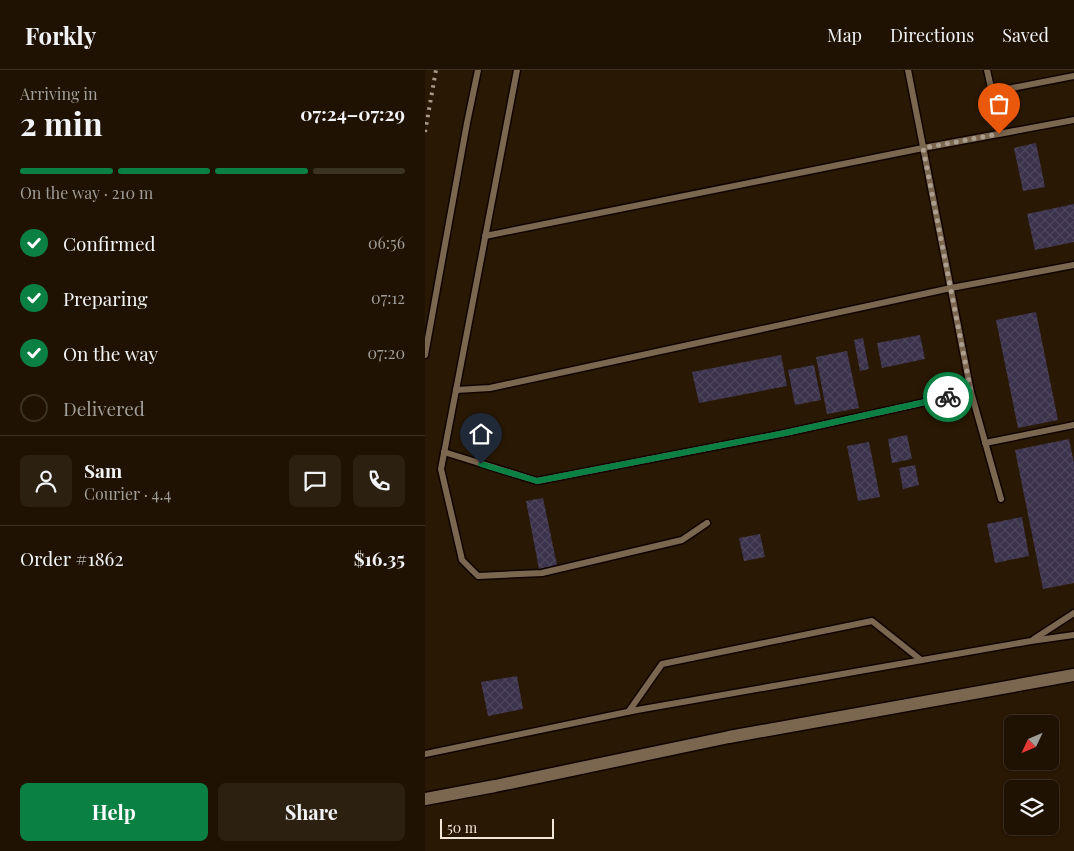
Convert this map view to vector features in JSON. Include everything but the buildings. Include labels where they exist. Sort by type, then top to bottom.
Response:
[{"type":"street","points":[[425,799],[729,737],[1074,675]]},
{"type":"lane","points":[[425,355],[478,70]]},
{"type":"lane","points":[[517,70],[441,469],[462,560],[478,576],[543,573],[682,540],[707,523]]},
{"type":"lane","points":[[908,70],[971,392],[1001,499]]},
{"type":"lane","points":[[987,70],[992,92],[1074,76]]},
{"type":"lane","points":[[485,236],[923,148],[1074,120]]},
{"type":"lane","points":[[456,390],[490,388],[951,288],[1074,265]]},
{"type":"lane","points":[[444,452],[537,481],[785,433],[971,392]]},
{"type":"lane","points":[[985,443],[1074,424]]},
{"type":"lane","points":[[1031,640],[1074,613]]},
{"type":"lane","points":[[629,712],[662,664],[872,621],[921,660]]},
{"type":"lane","points":[[425,754],[629,712],[1031,640],[1074,635]]},
{"type":"railway","points":[[425,132],[436,70]]},
{"type":"way so far","points":[[948,397],[971,392],[923,148],[999,134]]},
{"type":"route","points":[[481,464],[537,481],[785,433],[948,397]]}]
